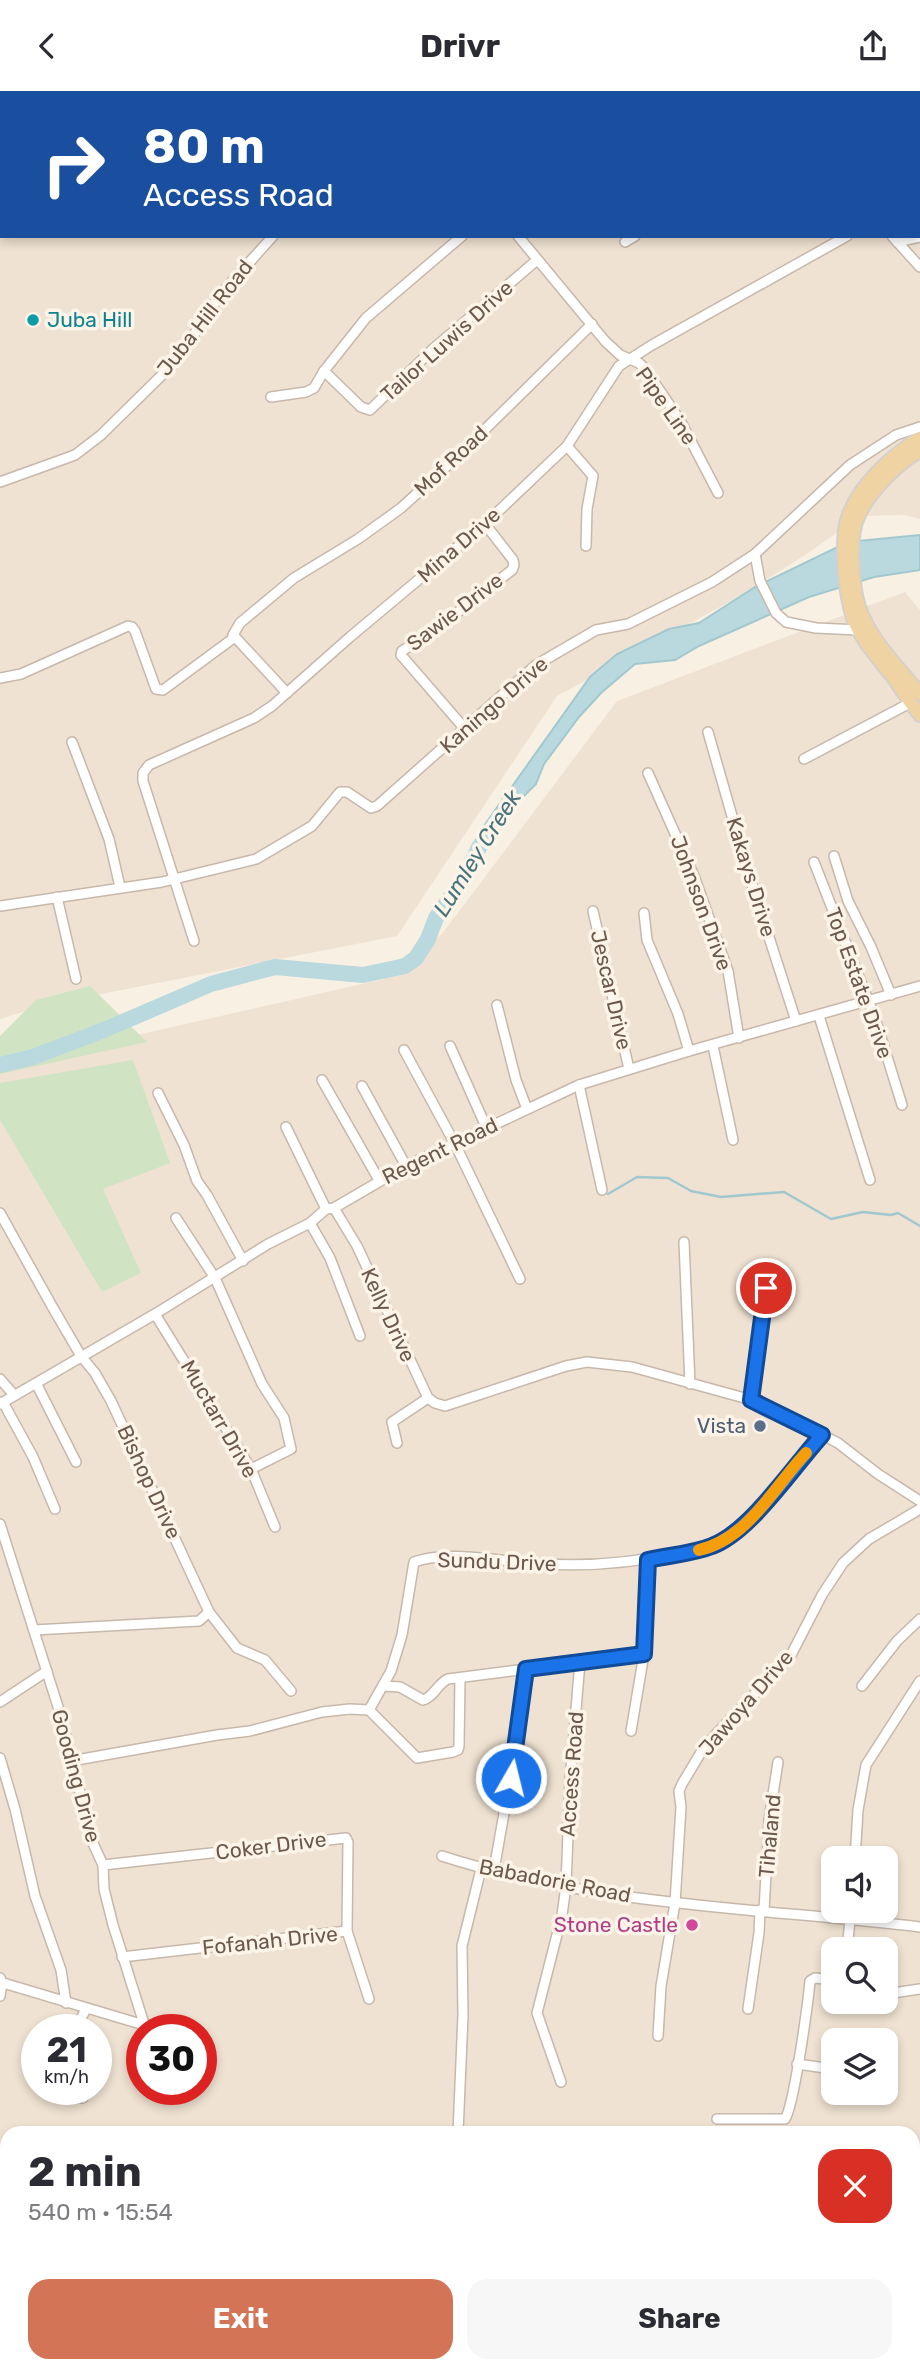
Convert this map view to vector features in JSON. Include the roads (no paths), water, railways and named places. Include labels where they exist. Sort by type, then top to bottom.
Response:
[{"type":"main road","points":[[920,438],[907,446],[859,496],[852,520],[845,572],[847,593],[872,652],[915,698],[920,715]]},
{"type":"main road","points":[[852,520],[881,484],[920,451]]},
{"type":"street","name":"Juba Hill Road","points":[[0,482],[75,454],[101,435],[184,350],[220,295],[271,238]]},
{"type":"street","points":[[271,397],[306,392],[314,388],[366,318],[460,238]]},
{"type":"street","name":"Pipe Line","points":[[520,238],[605,341],[620,355],[639,363],[646,370],[681,422],[718,493]]},
{"type":"street","points":[[625,242],[632,238]]},
{"type":"street","name":"Mina Drive","points":[[175,878],[143,782],[143,773],[149,765],[254,718],[287,693],[485,524],[567,446],[613,375],[629,359],[843,238]]},
{"type":"street","points":[[894,239],[920,267]]},
{"type":"street","name":"Tailor Luwis Drive","points":[[324,372],[361,407],[370,410],[374,408],[433,349],[537,260]]},
{"type":"street","name":"Mof Road","points":[[0,678],[21,674],[128,626],[135,631],[153,685],[163,690],[235,637],[234,631],[240,623],[294,578],[358,539],[401,508],[592,324]]},
{"type":"street","name":"Kaningo Drive","points":[[175,878],[256,859],[312,826],[340,792],[347,792],[371,808],[377,806],[536,665],[596,631],[628,624],[712,582],[755,554],[850,465],[896,435],[920,427]]},
{"type":"street","points":[[567,446],[593,476],[587,509],[586,546]]},
{"type":"street","name":"Sawie Drive","points":[[465,730],[401,655],[401,651],[440,626],[512,570],[513,560],[485,524]]},
{"type":"street","points":[[755,554],[760,581],[776,613],[786,621],[796,625],[858,622]]},
{"type":"street","points":[[235,637],[287,693]]},
{"type":"street","points":[[804,759],[915,698]]},
{"type":"street","name":"Kakays Drive","points":[[708,732],[756,898],[796,1021]]},
{"type":"street","points":[[72,742],[108,839],[120,887]]},
{"type":"street","name":"Johnson Drive","points":[[648,773],[694,876],[727,971],[739,1038]]},
{"type":"street","points":[[834,856],[848,901],[891,995]]},
{"type":"street","name":"Top Estate Drive","points":[[814,862],[868,1001],[902,1105]]},
{"type":"street","points":[[0,906],[175,878],[194,941]]},
{"type":"street","points":[[57,897],[76,979]]},
{"type":"street","name":"Jescar Drive","points":[[593,911],[629,1069]]},
{"type":"street","points":[[643,913],[648,940],[690,1051]]},
{"type":"street","name":"Regent Road","points":[[2,1403],[379,1180],[579,1085],[920,986]]},
{"type":"street","points":[[497,1005],[516,1080],[527,1109]]},
{"type":"street","points":[[819,1016],[870,1180]]},
{"type":"street","points":[[450,1046],[487,1129]]},
{"type":"street","points":[[713,1046],[733,1140]]},
{"type":"street","points":[[404,1050],[455,1144],[520,1279]]},
{"type":"street","points":[[322,1080],[379,1180]]},
{"type":"street","points":[[579,1085],[602,1190]]},
{"type":"street","points":[[362,1086],[406,1166]]},
{"type":"street","points":[[158,1093],[184,1145],[197,1181],[243,1261]]},
{"type":"street","name":"Kelly Drive","points":[[286,1127],[330,1209],[356,1246],[428,1398]]},
{"type":"street","name":"Bishop Drive","points":[[0,1213],[81,1356],[96,1373],[111,1401],[209,1612],[237,1648],[265,1660],[291,1691]]},
{"type":"street","points":[[176,1218],[215,1278],[262,1384],[284,1418],[291,1449],[251,1469]]},
{"type":"street","points":[[310,1223],[330,1258],[360,1336]]},
{"type":"street","points":[[684,1242],[690,1384]]},
{"type":"street","points":[[751,1400],[766,1288]]},
{"type":"street","name":"Muctarr Drive","points":[[155,1314],[251,1469],[275,1527]]},
{"type":"street","points":[[397,1443],[392,1422],[428,1398],[445,1406],[566,1366],[587,1362],[632,1367],[751,1400],[838,1443],[878,1474],[920,1501]]},
{"type":"street","points":[[0,1379],[14,1395]]},
{"type":"street","points":[[36,1383],[76,1462]]},
{"type":"street","points":[[2,1403],[33,1457],[55,1509]]},
{"type":"street","name":"Sundu Drive","points":[[369,1710],[391,1671],[402,1635],[414,1562],[442,1557],[494,1558],[556,1565],[648,1560],[704,1549],[729,1538],[751,1517],[822,1435]]},
{"type":"street","name":"Jawoya Drive","points":[[658,2036],[661,1986],[675,1903],[681,1807],[679,1791],[691,1767],[718,1732],[790,1657],[822,1595],[844,1563],[869,1539],[920,1509]]},
{"type":"street","name":"Gooding Drive","points":[[0,1524],[47,1671],[92,1841],[103,1864],[104,1889],[141,2014]]},
{"type":"street","points":[[631,1731],[644,1654],[648,1560]]},
{"type":"street","points":[[34,1630],[199,1621],[209,1612]]},
{"type":"street","points":[[862,1686],[897,1641],[920,1619]]},
{"type":"street","points":[[383,1686],[400,1687],[424,1700],[444,1681],[644,1654]]},
{"type":"street","name":"Access Road","points":[[561,2082],[537,2013],[562,1915],[566,1886],[570,1781],[580,1662]]},
{"type":"street","points":[[494,1870],[526,1669]]},
{"type":"street","points":[[0,1702],[47,1671]]},
{"type":"street","points":[[71,1761],[250,1731],[322,1712],[350,1709],[369,1710],[417,1758],[458,1751],[460,1678]]},
{"type":"street","points":[[856,1846],[858,1810],[866,1765],[920,1681]]},
{"type":"street","points":[[0,1758],[36,1896],[61,1970],[66,2003]]},
{"type":"street","name":"Tihaland","points":[[748,2009],[760,1933],[768,1832],[778,1762]]},
{"type":"street","name":"Coker Drive","points":[[103,1864],[346,1838],[347,1931]]},
{"type":"street","name":"Babadorie Road","points":[[442,1856],[481,1868],[566,1886],[675,1903],[821,1913]]},
{"type":"street","points":[[458,2126],[463,2015],[462,1946],[481,1868]]},
{"type":"street","name":"Babadorie Road","points":[[897,1923],[920,1927]]},
{"type":"street","name":"Fofanah Drive","points":[[122,1957],[347,1931],[369,1999]]},
{"type":"street","points":[[717,2119],[785,2119],[788,2115],[810,1982],[815,1978],[821,1979]]},
{"type":"street","points":[[0,1996],[1,1980],[126,2021]]},
{"type":"street","points":[[898,1992],[920,1989]]},
{"type":"street","points":[[83,2014],[86,2009]]},
{"type":"street","points":[[797,2064],[821,2067]]},
{"type":"water","points":[[920,535],[920,570],[874,577],[809,597],[699,646],[675,660],[635,664],[601,693],[579,717],[544,764],[536,784],[511,809],[491,838],[481,830],[590,677],[617,654],[669,629],[699,623],[755,587],[848,542]]},
{"type":"waterway","name":"Lumley Creek","points":[[0,1065],[33,1057],[104,1030],[211,984],[275,967],[363,975],[405,966],[416,958],[428,939],[436,918],[466,876],[478,849],[498,819]]},
{"type":"waterway","points":[[608,1194],[637,1177],[668,1178],[691,1191],[721,1197],[784,1192],[831,1219],[863,1212],[891,1215],[898,1213],[920,1226]]},
{"type":"place","name":"Juba Hill","points":[[33,320]]},
{"type":"place","name":"Vista","points":[[760,1426]]},
{"type":"place","name":"Stone Castle","points":[[692,1925]]}]
